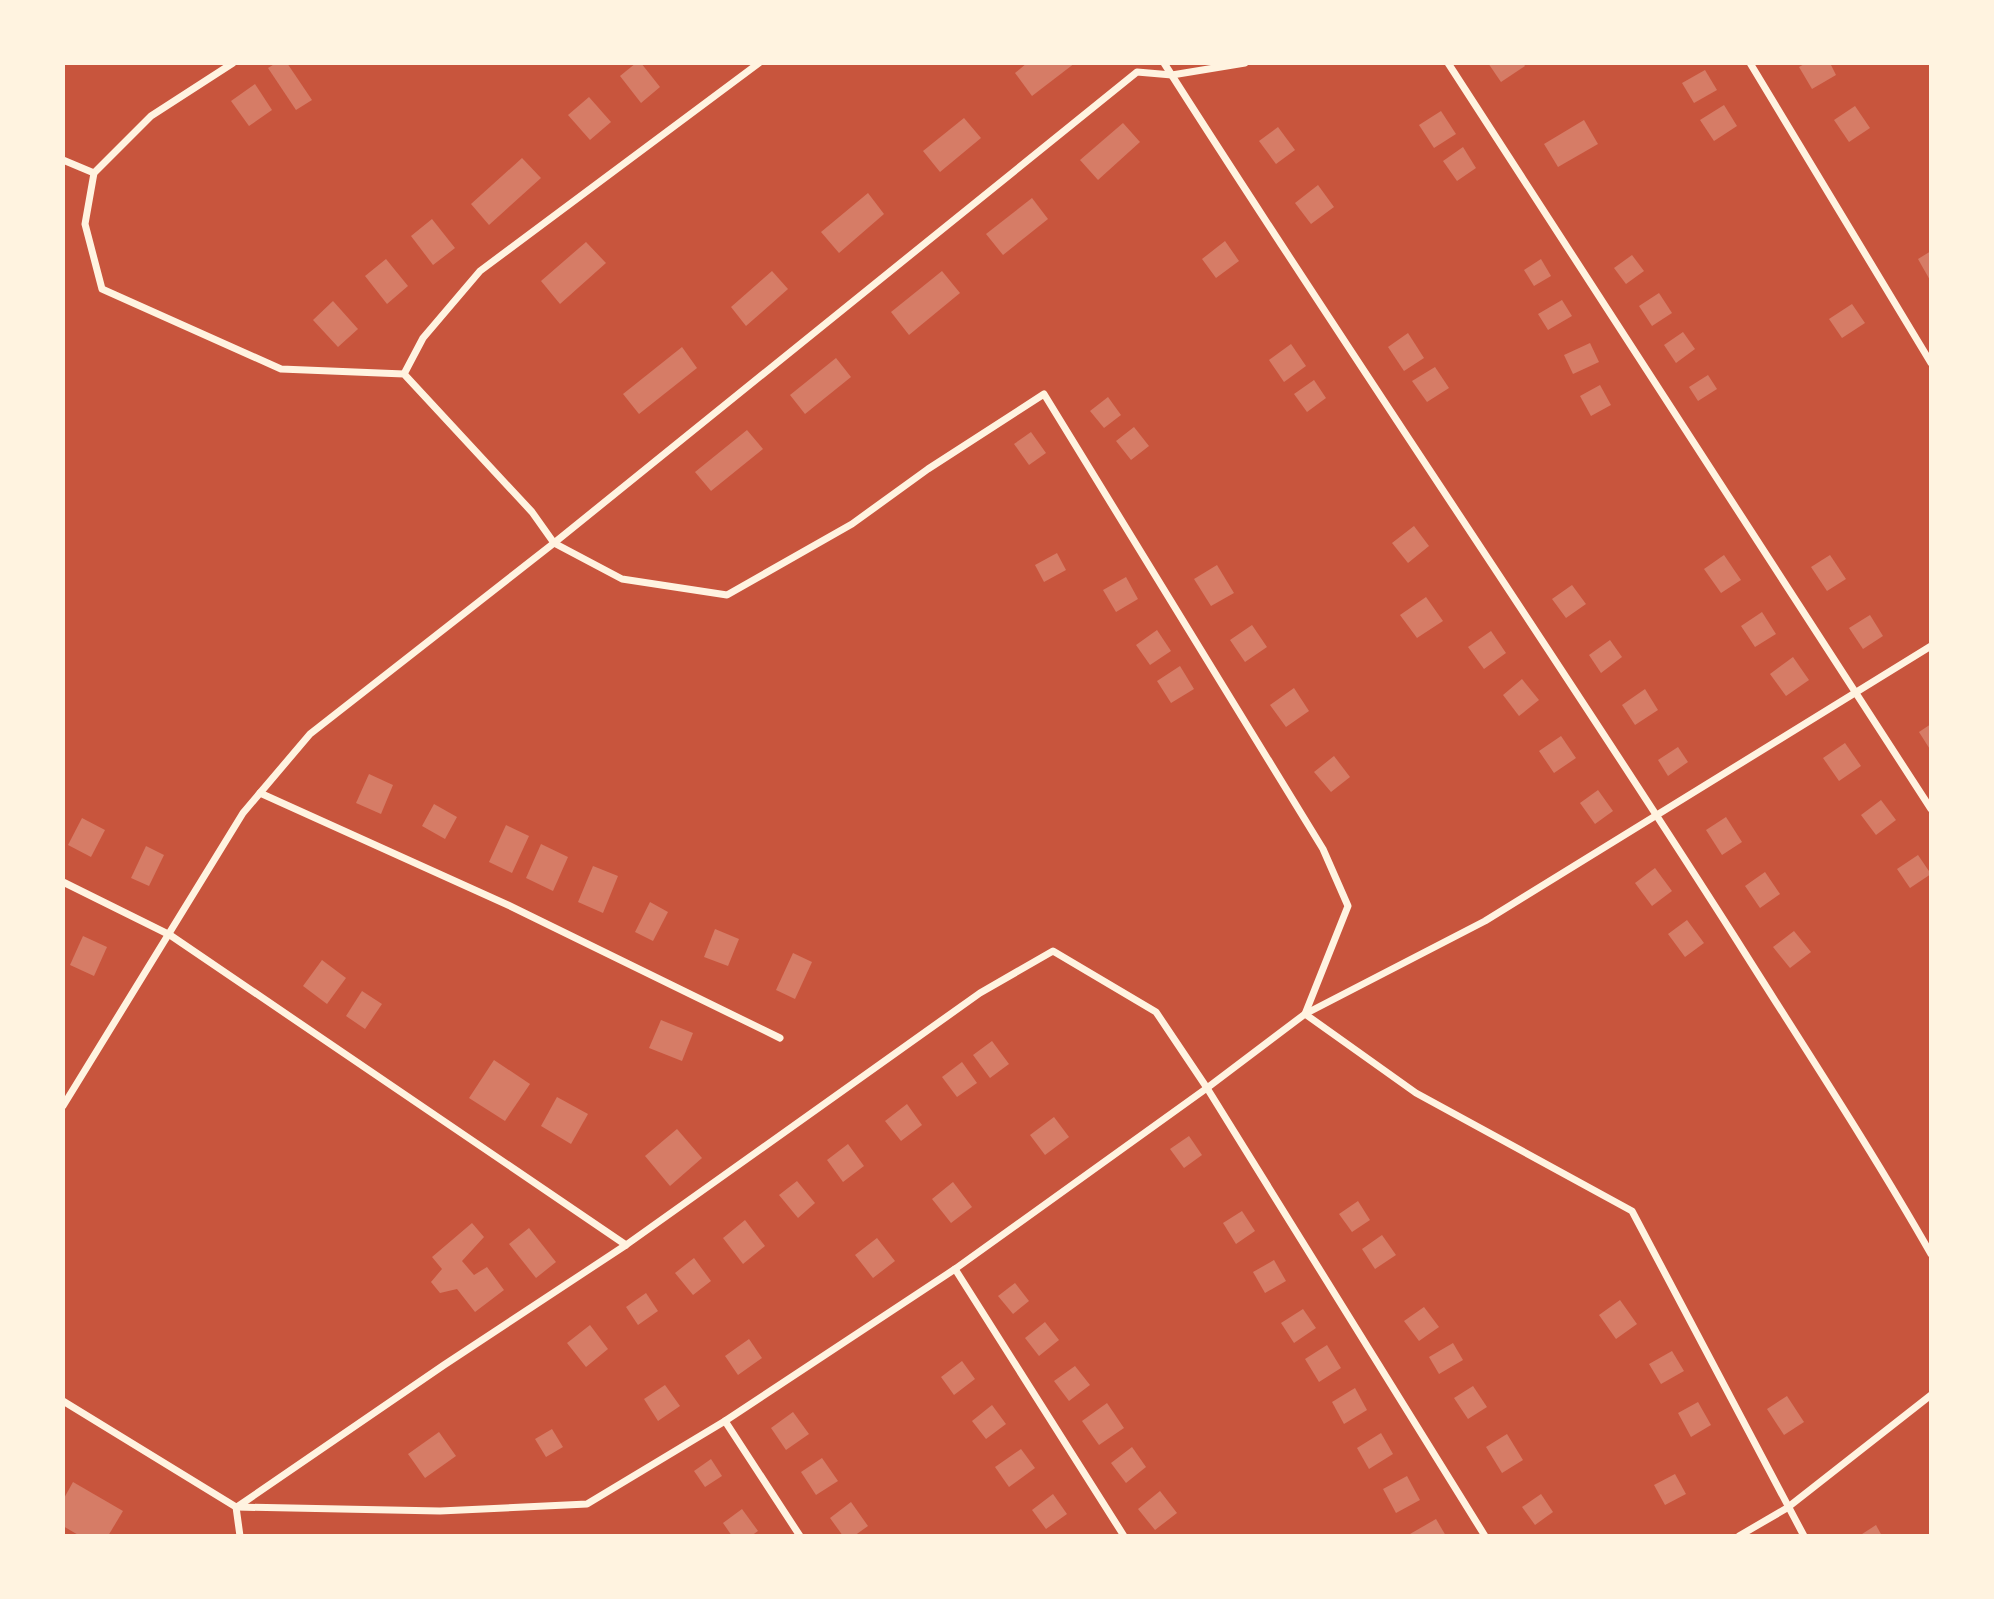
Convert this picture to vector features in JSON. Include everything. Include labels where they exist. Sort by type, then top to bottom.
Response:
[{"type":"street","points":[[233,63],[151,116],[94,173],[85,224],[102,289],[281,369],[404,374],[532,512],[554,542],[622,579],[727,595],[852,524],[928,469],[1044,394],[1323,849],[1348,906],[1305,1014]]},
{"type":"street","points":[[404,374],[423,338],[480,271],[759,63]]},
{"type":"street","points":[[1164,63],[1274,237],[1657,813],[1893,1187],[1931,1254]]},
{"type":"street","points":[[63,1106],[66,1096],[170,934],[243,813],[310,734],[554,542],[1136,72],[1172,75],[1245,63]]},
{"type":"street","points":[[1448,63],[1931,809]]},
{"type":"street","points":[[1750,63],[1931,363]]},
{"type":"street","points":[[63,160],[94,173]]},
{"type":"street","points":[[63,1401],[236,1507],[440,1511],[587,1504],[724,1421],[955,1269],[1207,1088],[1305,1014],[1485,921],[1854,691],[1931,646]]},
{"type":"street","points":[[260,793],[508,905],[780,1038]]},
{"type":"street","points":[[63,882],[170,934],[626,1245]]},
{"type":"street","points":[[236,1507],[626,1245],[980,993],[1053,951],[1156,1012],[1207,1088],[1485,1536]]},
{"type":"street","points":[[1305,1014],[1416,1093],[1632,1211],[1804,1536]]},
{"type":"street","points":[[955,1269],[1124,1536]]},
{"type":"street","points":[[1740,1536],[1787,1508],[1931,1395]]},
{"type":"street","points":[[724,1421],[800,1536]]},
{"type":"street","points":[[236,1507],[240,1536]]},
{"type":"building","points":[[276,63],[287,63],[312,100],[296,110],[268,68]]},
{"type":"building","points":[[636,63],[641,63],[660,87],[641,103],[620,76]]},
{"type":"building","points":[[1027,63],[1075,63],[1032,96],[1015,73]]},
{"type":"building","points":[[1488,63],[1523,63],[1525,66],[1501,82]]},
{"type":"building","points":[[1806,63],[1830,63],[1836,75],[1812,89],[1799,67]]},
{"type":"building","points":[[1705,70],[1717,90],[1694,103],[1682,83]]},
{"type":"building","points":[[255,84],[272,110],[249,126],[231,101]]},
{"type":"building","points":[[589,97],[611,122],[590,140],[568,115]]},
{"type":"building","points":[[1724,105],[1737,126],[1714,141],[1700,120]]},
{"type":"building","points":[[1855,106],[1870,128],[1849,142],[1834,120]]},
{"type":"building","points":[[1441,111],[1456,134],[1434,148],[1419,125]]},
{"type":"building","points":[[964,118],[981,138],[940,172],[923,151]]},
{"type":"building","points":[[1584,120],[1598,144],[1558,167],[1544,144]]},
{"type":"building","points":[[1123,123],[1140,142],[1098,180],[1080,160]]},
{"type":"building","points":[[1278,127],[1295,150],[1276,164],[1259,141]]},
{"type":"building","points":[[1463,147],[1476,168],[1457,181],[1443,161]]},
{"type":"building","points":[[522,158],[541,178],[489,225],[471,204]]},
{"type":"building","points":[[1318,185],[1334,207],[1311,224],[1295,203]]},
{"type":"building","points":[[868,193],[884,214],[839,253],[821,232]]},
{"type":"building","points":[[1032,198],[1048,219],[1003,255],[986,234]]},
{"type":"building","points":[[432,219],[455,248],[433,265],[411,236]]},
{"type":"building","points":[[1225,241],[1239,261],[1216,278],[1202,259]]},
{"type":"building","points":[[586,242],[606,263],[560,304],[541,281]]},
{"type":"building","points":[[1931,251],[1931,282],[1918,259]]},
{"type":"building","points":[[1632,255],[1644,271],[1626,284],[1614,268]]},
{"type":"building","points":[[386,259],[408,286],[387,304],[365,276]]},
{"type":"building","points":[[1541,259],[1551,276],[1534,286],[1524,270]]},
{"type":"building","points":[[772,271],[788,289],[746,326],[731,307]]},
{"type":"building","points":[[942,271],[960,293],[909,335],[891,312]]},
{"type":"building","points":[[1659,293],[1672,313],[1652,326],[1639,306]]},
{"type":"building","points":[[1562,300],[1572,316],[1548,330],[1538,314]]},
{"type":"building","points":[[333,301],[358,329],[338,347],[313,320]]},
{"type":"building","points":[[1852,304],[1865,323],[1842,338],[1829,319]]},
{"type":"building","points":[[1683,332],[1695,349],[1676,363],[1664,345]]},
{"type":"building","points":[[1408,333],[1424,358],[1404,371],[1388,347]]},
{"type":"building","points":[[1590,343],[1599,362],[1573,374],[1564,355]]},
{"type":"building","points":[[1291,344],[1306,366],[1284,382],[1269,360]]},
{"type":"building","points":[[682,347],[697,368],[639,414],[623,394]]},
{"type":"building","points":[[836,358],[851,377],[805,414],[790,395]]},
{"type":"building","points":[[1435,367],[1449,388],[1427,402],[1412,381]]},
{"type":"building","points":[[1708,375],[1717,389],[1698,401],[1689,387]]},
{"type":"building","points":[[1314,380],[1326,398],[1307,412],[1294,394]]},
{"type":"building","points":[[1600,385],[1611,405],[1591,416],[1580,396]]},
{"type":"building","points":[[1108,397],[1121,415],[1104,428],[1090,411]]},
{"type":"building","points":[[1134,427],[1149,446],[1131,460],[1116,441]]},
{"type":"building","points":[[747,430],[763,449],[711,491],[695,472]]},
{"type":"building","points":[[1031,432],[1046,453],[1029,465],[1014,444]]},
{"type":"building","points":[[1414,526],[1429,546],[1408,563],[1392,543]]},
{"type":"building","points":[[1057,553],[1066,570],[1044,582],[1035,565]]},
{"type":"building","points":[[1724,555],[1741,580],[1721,593],[1704,569]]},
{"type":"building","points":[[1830,555],[1846,579],[1827,591],[1811,567]]},
{"type":"building","points":[[1217,565],[1234,593],[1211,606],[1194,579]]},
{"type":"building","points":[[1126,577],[1138,599],[1116,612],[1103,590]]},
{"type":"building","points":[[1572,585],[1586,604],[1566,618],[1552,599]]},
{"type":"building","points":[[1426,597],[1443,621],[1417,638],[1400,615]]},
{"type":"building","points":[[1762,612],[1776,634],[1755,647],[1741,626]]},
{"type":"building","points":[[1870,615],[1883,636],[1863,649],[1849,628]]},
{"type":"building","points":[[1252,625],[1267,647],[1245,662],[1230,640]]},
{"type":"building","points":[[1157,630],[1171,651],[1150,665],[1136,645]]},
{"type":"building","points":[[1491,631],[1506,653],[1484,669],[1468,647]]},
{"type":"building","points":[[1610,640],[1622,657],[1601,673],[1589,655]]},
{"type":"building","points":[[1793,657],[1809,680],[1786,696],[1770,674]]},
{"type":"building","points":[[1180,666],[1194,689],[1171,703],[1157,681]]},
{"type":"building","points":[[1522,679],[1539,700],[1519,716],[1503,695]]},
{"type":"building","points":[[1294,688],[1309,711],[1286,727],[1270,705]]},
{"type":"building","points":[[1645,689],[1658,710],[1635,725],[1622,705]]},
{"type":"building","points":[[1931,724],[1931,751],[1919,732]]},
{"type":"building","points":[[1561,736],[1576,758],[1554,773],[1539,751]]},
{"type":"building","points":[[1845,743],[1861,766],[1839,781],[1823,758]]},
{"type":"building","points":[[1678,747],[1688,762],[1668,776],[1658,760]]},
{"type":"building","points":[[1334,756],[1350,777],[1331,792],[1314,772]]},
{"type":"building","points":[[369,774],[393,785],[381,814],[356,803]]},
{"type":"building","points":[[1598,790],[1613,811],[1595,824],[1580,803]]},
{"type":"building","points":[[1881,800],[1896,820],[1876,835],[1861,815]]},
{"type":"building","points":[[434,804],[457,817],[445,839],[422,826]]},
{"type":"building","points":[[1726,817],[1742,842],[1722,855],[1706,830]]},
{"type":"building","points":[[82,818],[105,830],[91,857],[68,845]]},
{"type":"building","points":[[506,825],[529,836],[512,873],[489,862]]},
{"type":"building","points":[[541,844],[568,857],[553,891],[526,878]]},
{"type":"building","points":[[146,846],[164,855],[149,886],[131,878]]},
{"type":"building","points":[[1918,855],[1931,874],[1910,888],[1897,869]]},
{"type":"building","points":[[593,866],[618,876],[603,913],[578,902]]},
{"type":"building","points":[[1655,868],[1672,891],[1652,906],[1635,883]]},
{"type":"building","points":[[1765,872],[1780,894],[1760,908],[1745,886]]},
{"type":"building","points":[[650,902],[668,912],[653,941],[635,932]]},
{"type":"building","points":[[1687,920],[1704,943],[1685,957],[1668,934]]},
{"type":"building","points":[[715,929],[739,939],[728,966],[704,957]]},
{"type":"building","points":[[1794,931],[1811,952],[1790,968],[1773,947]]},
{"type":"building","points":[[83,936],[107,947],[94,976],[70,965]]},
{"type":"building","points":[[793,953],[812,962],[795,999],[776,990]]},
{"type":"building","points":[[322,960],[346,978],[327,1004],[303,986]]},
{"type":"building","points":[[362,991],[382,1004],[365,1029],[346,1016]]},
{"type":"building","points":[[661,1020],[693,1033],[682,1061],[649,1048]]},
{"type":"building","points":[[992,1041],[1009,1064],[990,1078],[973,1055]]},
{"type":"building","points":[[494,1060],[530,1084],[505,1121],[469,1098]]},
{"type":"building","points":[[962,1062],[977,1083],[957,1097],[942,1077]]},
{"type":"building","points":[[557,1097],[588,1114],[571,1144],[541,1126]]},
{"type":"building","points":[[907,1104],[922,1125],[901,1141],[885,1121]]},
{"type":"building","points":[[1054,1117],[1069,1137],[1045,1155],[1030,1135]]},
{"type":"building","points":[[677,1129],[702,1158],[670,1186],[645,1156]]},
{"type":"building","points":[[1189,1136],[1202,1155],[1184,1168],[1170,1149]]},
{"type":"building","points":[[848,1144],[864,1166],[843,1182],[827,1160]]},
{"type":"building","points":[[797,1181],[815,1203],[798,1218],[779,1195]]},
{"type":"building","points":[[953,1182],[972,1207],[951,1223],[932,1199]]},
{"type":"building","points":[[1358,1201],[1370,1220],[1352,1232],[1339,1214]]},
{"type":"building","points":[[1242,1211],[1255,1231],[1236,1244],[1223,1223]]},
{"type":"building","points":[[745,1220],[765,1246],[743,1264],[723,1238]]},
{"type":"building","points":[[472,1223],[484,1237],[462,1261],[474,1275],[487,1267],[504,1290],[475,1312],[457,1289],[440,1293],[431,1282],[442,1269],[432,1257]]},
{"type":"building","points":[[529,1228],[556,1262],[536,1278],[509,1244]]},
{"type":"building","points":[[1382,1235],[1396,1255],[1375,1269],[1362,1249]]},
{"type":"building","points":[[877,1238],[895,1261],[873,1278],[855,1255]]},
{"type":"building","points":[[694,1258],[711,1281],[693,1295],[675,1273]]},
{"type":"building","points":[[1274,1260],[1286,1281],[1265,1293],[1253,1272]]},
{"type":"building","points":[[1015,1283],[1029,1301],[1013,1314],[998,1296]]},
{"type":"building","points":[[646,1293],[658,1311],[638,1325],[626,1307]]},
{"type":"building","points":[[1620,1300],[1637,1324],[1616,1339],[1599,1315]]},
{"type":"building","points":[[1424,1307],[1439,1327],[1419,1341],[1404,1321]]},
{"type":"building","points":[[1303,1309],[1316,1328],[1294,1343],[1281,1323]]},
{"type":"building","points":[[1045,1322],[1059,1340],[1039,1356],[1025,1338]]},
{"type":"building","points":[[590,1325],[608,1349],[586,1367],[567,1343]]},
{"type":"building","points":[[749,1339],[762,1358],[738,1375],[725,1356]]},
{"type":"building","points":[[1453,1343],[1463,1360],[1439,1374],[1429,1357]]},
{"type":"building","points":[[1327,1345],[1341,1368],[1319,1382],[1305,1359]]},
{"type":"building","points":[[1672,1351],[1684,1371],[1661,1384],[1649,1364]]},
{"type":"building","points":[[962,1361],[975,1379],[954,1395],[941,1377]]},
{"type":"building","points":[[1075,1366],[1090,1385],[1069,1401],[1054,1381]]},
{"type":"building","points":[[665,1385],[680,1406],[658,1421],[644,1399]]},
{"type":"building","points":[[1473,1386],[1487,1407],[1468,1419],[1454,1398]]},
{"type":"building","points":[[1355,1388],[1367,1410],[1344,1424],[1332,1402]]},
{"type":"building","points":[[1787,1396],[1804,1422],[1784,1435],[1767,1409]]},
{"type":"building","points":[[1698,1402],[1711,1425],[1691,1437],[1678,1413]]},
{"type":"building","points":[[1107,1403],[1124,1428],[1099,1445],[1082,1421]]},
{"type":"building","points":[[992,1405],[1006,1424],[986,1439],[972,1421]]},
{"type":"building","points":[[793,1412],[809,1434],[786,1450],[771,1428]]},
{"type":"building","points":[[552,1429],[563,1447],[546,1457],[535,1439]]},
{"type":"building","points":[[439,1432],[456,1456],[425,1478],[408,1454]]},
{"type":"building","points":[[1381,1433],[1393,1454],[1369,1469],[1357,1448]]},
{"type":"building","points":[[1507,1434],[1523,1460],[1502,1473],[1486,1447]]},
{"type":"building","points":[[1132,1447],[1146,1467],[1126,1483],[1111,1463]]},
{"type":"building","points":[[1021,1449],[1035,1468],[1009,1487],[995,1467]]},
{"type":"building","points":[[822,1458],[838,1481],[816,1495],[801,1472]]},
{"type":"building","points":[[711,1459],[722,1476],[705,1487],[694,1471]]},
{"type":"building","points":[[1675,1474],[1686,1494],[1665,1505],[1654,1485]]},
{"type":"building","points":[[1407,1476],[1420,1500],[1396,1513],[1383,1489]]},
{"type":"building","points":[[73,1482],[123,1511],[108,1536],[80,1536],[63,1526],[63,1500]]},
{"type":"building","points":[[1160,1491],[1177,1513],[1155,1530],[1138,1509]]},
{"type":"building","points":[[1053,1494],[1067,1514],[1046,1529],[1032,1510]]},
{"type":"building","points":[[1541,1494],[1553,1512],[1535,1525],[1522,1507]]},
{"type":"building","points":[[851,1502],[868,1526],[854,1536],[843,1536],[830,1518]]},
{"type":"building","points":[[742,1509],[758,1531],[751,1536],[732,1536],[723,1523]]},
{"type":"building","points":[[1436,1519],[1446,1536],[1410,1534]]},
{"type":"building","points":[[1876,1525],[1882,1536],[1859,1536]]}]
